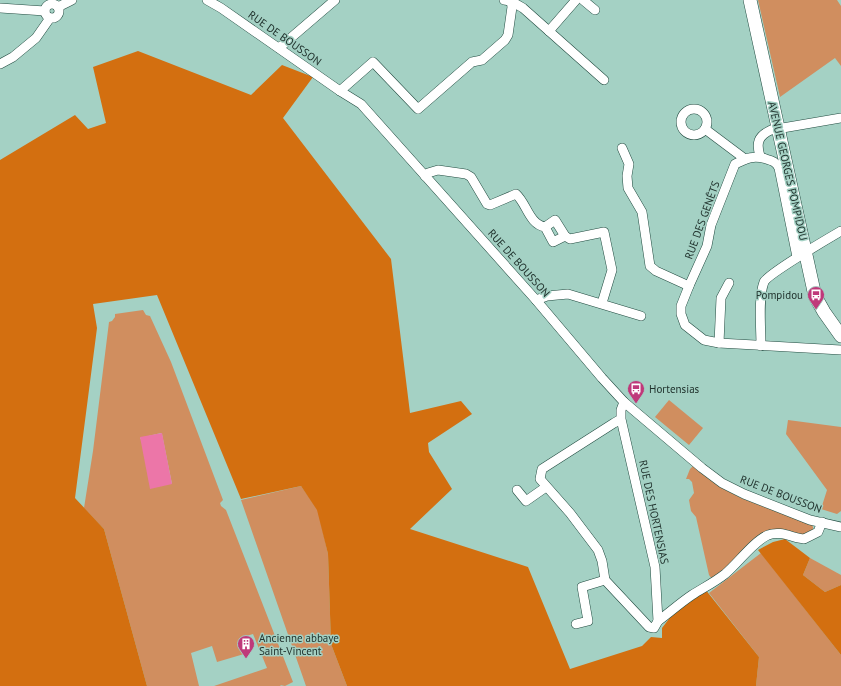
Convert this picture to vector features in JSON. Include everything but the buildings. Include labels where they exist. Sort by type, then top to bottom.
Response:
[{"type":"main road","name":"AVENUE GEORGES POMPIDOU","points":[[750,0],[778,129],[802,255],[815,296],[841,336]]},
{"type":"street","points":[[0,8],[46,9],[57,16],[59,12],[58,7],[72,0]]},
{"type":"street","name":"RUE DE BOUSSON","points":[[207,0],[221,8],[361,104],[536,300],[596,372],[624,402],[702,468],[722,483],[744,494],[810,520],[841,526]]},
{"type":"street","points":[[279,48],[335,0]]},
{"type":"street","points":[[509,0],[523,8],[604,80]]},
{"type":"street","points":[[340,91],[373,62],[418,109],[472,62],[482,60],[505,40],[508,35],[512,7],[509,0]]},
{"type":"street","points":[[549,31],[576,0]]},
{"type":"street","points":[[583,0],[595,10]]},
{"type":"street","points":[[0,64],[12,57],[36,38],[46,9]]},
{"type":"street","points":[[802,255],[779,168],[774,161],[760,156],[758,150],[759,140],[762,134],[771,130],[841,118]]},
{"type":"street","points":[[705,129],[745,160]]},
{"type":"street","points":[[622,148],[629,164],[627,176],[628,188],[642,212],[650,266],[656,271],[689,286]]},
{"type":"street","name":"RUE DES GENÊTS","points":[[760,156],[735,164],[711,225],[707,246],[681,306],[681,314],[685,325],[704,340],[718,343],[841,350]]},
{"type":"street","points":[[425,176],[428,173],[438,170],[466,174],[471,177],[487,204],[490,205],[516,194],[535,222],[540,226],[545,227],[553,242],[565,236]]},
{"type":"street","points":[[545,227],[555,220],[565,236],[570,239],[604,232],[612,270],[602,303]]},
{"type":"street","points":[[760,346],[762,291],[765,280],[841,231]]},
{"type":"street","points":[[718,343],[721,298],[729,283]]},
{"type":"street","points":[[536,300],[547,296],[568,294],[641,316]]},
{"type":"street","name":"RUE DES HORTENSIAS","points":[[624,402],[621,410],[622,419],[655,567],[656,624]]},
{"type":"street","points":[[622,419],[542,469],[540,479],[570,513],[598,550],[602,561],[605,580],[648,627],[656,624],[692,595],[726,573],[769,534],[786,534],[804,539],[818,532],[822,522]]},
{"type":"street","points":[[517,490],[526,501],[546,486]]},
{"type":"street","points":[[576,624],[588,622],[582,587],[605,580]]},
{"type":"shaded area","points":[[758,0],[837,0],[841,6],[841,66],[835,58],[780,97]]},
{"type":"shaded area","points":[[138,51],[251,95],[282,65],[313,77],[283,118],[391,259],[410,413],[461,401],[472,414],[428,443],[429,452],[452,489],[410,529],[528,567],[570,669],[642,646],[651,637],[662,638],[662,628],[675,611],[705,589],[759,657],[756,686],[347,686],[331,644],[328,554],[317,510],[301,486],[241,499],[157,295],[93,304],[97,328],[75,498],[104,529],[147,686],[0,686],[0,160],[75,115],[88,129],[106,123],[93,67]]},
{"type":"shaded area","points":[[143,310],[146,315],[150,316],[171,362],[223,500],[220,503],[221,506],[226,510],[293,682],[285,686],[214,686],[267,668],[253,634],[240,638],[244,654],[217,662],[212,646],[191,653],[199,686],[147,686],[104,529],[84,508],[93,451],[109,322],[115,317],[115,314]],"holes":[[[162,434],[172,484],[140,438]]]},
{"type":"shaded area","points":[[669,400],[703,428],[689,445],[655,417]]},
{"type":"shaded area","points":[[788,420],[841,427],[841,511],[837,514],[821,509],[827,490],[786,434]]},
{"type":"shaded area","points":[[162,433],[172,484],[150,489],[140,437]]},
{"type":"shaded area","points":[[693,466],[718,485],[741,498],[812,525],[813,532],[805,536],[778,530],[721,575],[712,579],[709,575],[696,517],[691,511],[689,500],[694,493],[692,482],[689,479],[686,479],[690,469]]},
{"type":"shaded area","points":[[301,486],[318,510],[328,554],[331,644],[347,686],[306,686],[241,500]]},
{"type":"shaded area","points":[[785,539],[810,558],[803,575],[825,592],[841,585],[841,655],[758,550],[773,542]]},
{"type":"shaded area","points":[[761,553],[841,655],[841,686],[756,686],[759,657],[709,593]]},
{"type":"shaded area","points":[[810,558],[841,575],[841,585],[825,592],[803,575]]},
{"type":"place","name":"Pompidou","points":[[816,310]]},
{"type":"place","name":"Hortensias","points":[[636,404]]},
{"type":"place","name":"Ancienne abbaye Saint-Vincent","points":[[246,659]]}]
